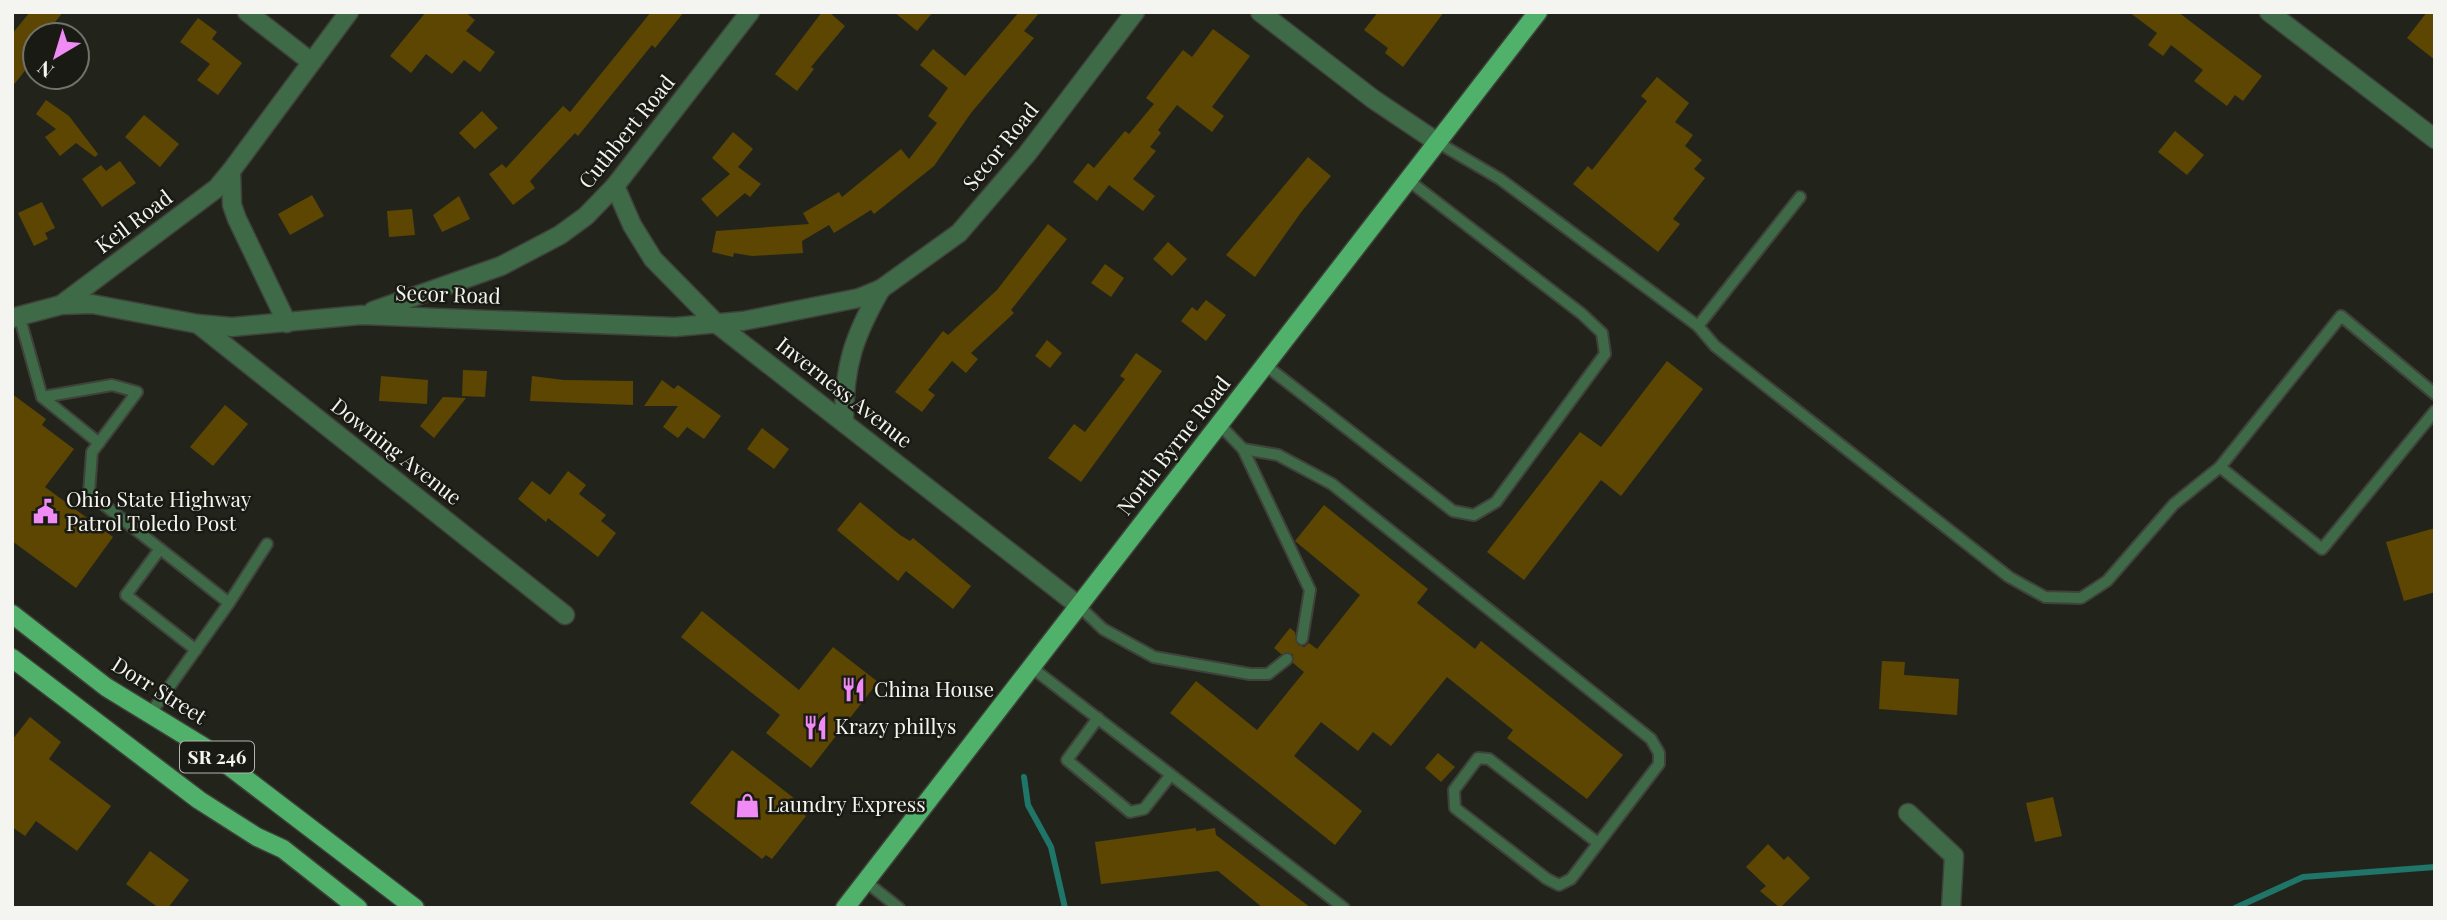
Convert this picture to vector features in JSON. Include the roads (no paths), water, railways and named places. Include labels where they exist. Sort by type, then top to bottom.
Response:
[{"type":"main road","name":"North Byrne Road","points":[[845,908],[1538,12]]},
{"type":"main road","name":"Dorr Street","points":[[12,614],[107,687],[204,747],[415,908]]},
{"type":"main road","name":"SR 246","points":[[12,658],[199,800],[257,837],[283,849],[358,908]]},
{"type":"street","points":[[247,12],[310,61]]},
{"type":"street","name":"Keil Road","points":[[61,304],[217,188],[349,12]]},
{"type":"street","name":"Cuthbert Road","points":[[361,315],[529,253],[586,216],[615,186],[750,12]]},
{"type":"street","name":"Secor Road","points":[[16,316],[61,304],[121,308],[198,324],[232,327],[361,315],[427,315],[646,327],[717,324],[839,303],[881,289],[930,256],[977,214],[1027,155],[1135,12]]},
{"type":"street","points":[[1260,12],[1373,99],[1437,142]]},
{"type":"street","points":[[2269,12],[2435,139]]},
{"type":"street","points":[[231,171],[232,205],[237,219],[287,323]]},
{"type":"street","name":"Inverness Avenue","points":[[615,186],[632,225],[653,259],[717,324],[1079,606]]},
{"type":"street","name":"Secor Road","points":[[844,421],[844,388],[851,350],[859,328],[881,289]]},
{"type":"street","name":"Downing Avenue","points":[[198,324],[565,615]]},
{"type":"street","points":[[1908,813],[1954,856],[1951,908]]},
{"type":"lane","points":[[1437,142],[1500,178],[1699,326],[1714,346],[1867,467],[2009,577],[2045,597],[2081,598],[2107,581],[2174,504],[2220,467],[2341,316],[2435,394]]},
{"type":"lane","points":[[1265,365],[1453,511],[1474,515],[1496,502],[1605,354],[1602,333],[1582,314],[1408,180]]},
{"type":"lane","points":[[1699,326],[1800,197]]},
{"type":"lane","points":[[16,316],[42,397],[99,443]]},
{"type":"lane","points":[[42,397],[112,385],[137,392],[92,452],[89,493],[229,603]]},
{"type":"lane","points":[[2220,467],[2322,550],[2435,411]]},
{"type":"lane","points":[[1219,424],[1243,449],[1310,590],[1302,639]]},
{"type":"lane","points":[[1243,449],[1278,455],[1332,485],[1651,739],[1659,753],[1659,764],[1571,879],[1559,885],[1546,879],[1455,808],[1454,790],[1478,758],[1489,759],[1598,843]]},
{"type":"lane","points":[[150,714],[229,603],[267,544]]},
{"type":"lane","points":[[160,548],[126,595],[196,650]]},
{"type":"lane","points":[[1079,606],[1103,629],[1154,657],[1251,674],[1268,674],[1287,659]]},
{"type":"lane","points":[[1031,667],[1344,908]]},
{"type":"lane","points":[[1098,718],[1067,761],[1130,812],[1144,809],[1170,776]]},
{"type":"lane","points":[[865,881],[899,908]]},
{"type":"waterway","points":[[1024,777],[1028,805],[1051,847],[1065,908]]},
{"type":"waterway","points":[[2235,908],[2303,877],[2435,867]]},
{"type":"place","name":"Ohio State Highway Patrol Toledo Post","points":[[46,512]]},
{"type":"place","name":"China House","points":[[854,690]]},
{"type":"place","name":"Krazy phillys","points":[[815,727]]},
{"type":"place","name":"Laundry Express","points":[[747,805]]}]
